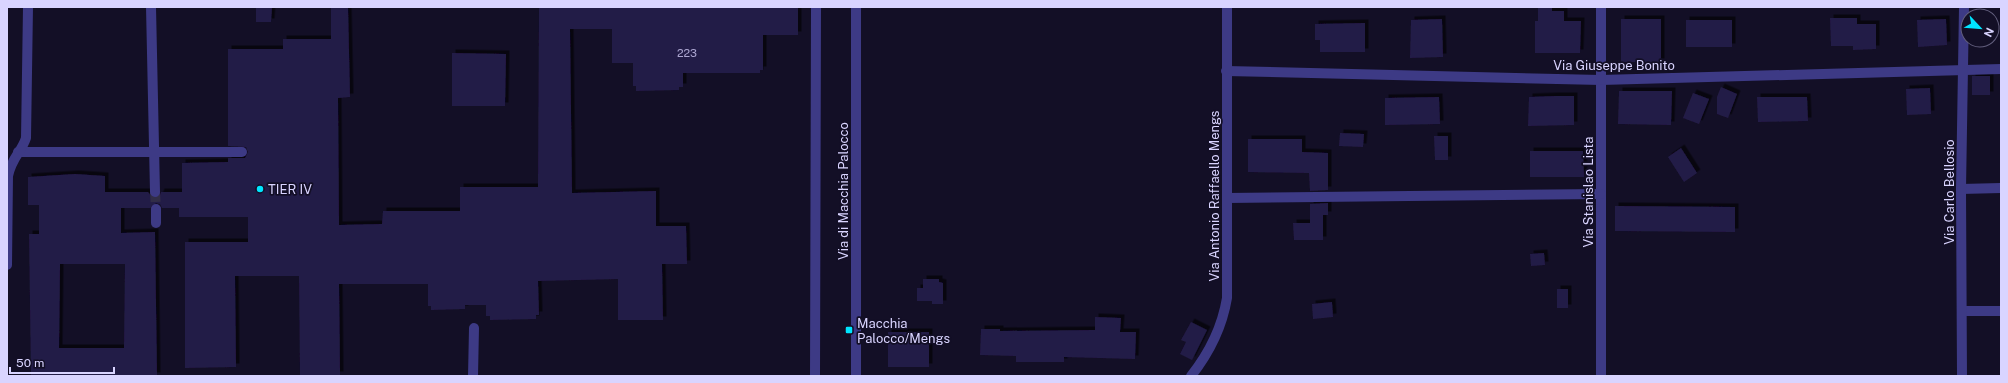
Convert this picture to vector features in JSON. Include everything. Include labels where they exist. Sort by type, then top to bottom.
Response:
[{"type":"street","points":[[7,265],[8,176],[11,162],[26,138],[28,7]]},
{"type":"street","points":[[151,7],[155,192]]},
{"type":"street","points":[[815,376],[816,7]]},
{"type":"street","name":"Via di Macchia Palocco","points":[[856,7],[856,376]]},
{"type":"street","name":"Via Antonio Raffaello Mengs","points":[[1191,376],[1212,346],[1224,314],[1227,291],[1227,7]]},
{"type":"street","name":"Via Stanislao Lista","points":[[1601,7],[1601,376]]},
{"type":"street","name":"Via Carlo Bellosio","points":[[1962,376],[1961,189],[1964,7]]},
{"type":"street","name":"Via Giuseppe Bonito","points":[[1226,71],[1601,80],[2001,69]]},
{"type":"street","points":[[18,152],[242,152]]},
{"type":"street","points":[[1961,189],[2001,188]]},
{"type":"street","points":[[1227,198],[1601,194]]},
{"type":"street","points":[[156,208],[156,223]]},
{"type":"street","points":[[1962,311],[2001,311]]},
{"type":"street","points":[[473,376],[474,328]]},
{"type":"building","points":[[256,7],[272,7],[271,22],[256,22]]},
{"type":"building","name":"TIER IV","points":[[331,7],[348,7],[350,97],[338,98],[339,225],[382,224],[383,211],[460,211],[460,187],[538,187],[539,7],[798,7],[798,35],[763,35],[763,70],[760,70],[760,73],[683,73],[683,87],[679,87],[679,90],[636,91],[636,86],[633,86],[633,63],[612,63],[612,29],[570,29],[572,193],[656,191],[656,226],[686,226],[687,264],[662,264],[663,320],[618,320],[618,279],[538,281],[539,315],[536,315],[536,319],[490,320],[490,316],[486,316],[486,305],[465,305],[465,309],[431,310],[431,306],[428,306],[428,284],[339,284],[340,375],[300,375],[299,276],[235,276],[236,367],[185,368],[185,242],[248,242],[248,217],[179,217],[179,208],[162,208],[160,204],[156,203],[150,208],[121,208],[121,233],[155,232],[157,376],[31,376],[29,234],[39,234],[39,205],[28,205],[28,177],[75,174],[105,176],[105,192],[148,192],[152,197],[156,198],[161,192],[182,192],[182,163],[228,162],[228,158],[245,158],[248,152],[246,147],[228,146],[228,49],[283,49],[283,39],[331,39]],"holes":[[[60,264],[125,264],[124,348],[59,348]]]},
{"type":"building","points":[[1538,7],[1552,7],[1552,11],[1564,11],[1564,21],[1581,21],[1580,53],[1535,53],[1535,21],[1538,21]]},
{"type":"building","points":[[1830,18],[1857,18],[1857,24],[1876,24],[1876,49],[1853,50],[1853,46],[1831,46]]},
{"type":"building","points":[[1442,19],[1443,57],[1410,58],[1411,20]]},
{"type":"building","points":[[1621,19],[1661,19],[1661,62],[1621,62]]},
{"type":"building","points":[[1946,19],[1947,45],[1918,47],[1917,20]]},
{"type":"building","points":[[1686,20],[1732,20],[1732,47],[1686,47]]},
{"type":"building","points":[[1365,23],[1365,52],[1320,52],[1320,40],[1315,40],[1315,24]]},
{"type":"building","points":[[452,53],[506,54],[505,106],[452,106]]},
{"type":"building","points":[[1972,76],[1990,76],[1990,95],[1972,95]]},
{"type":"building","points":[[1721,87],[1737,94],[1728,118],[1717,114],[1717,97]]},
{"type":"building","points":[[1930,88],[1931,114],[1907,115],[1906,89]]},
{"type":"building","points":[[1619,91],[1672,91],[1671,125],[1618,124]]},
{"type":"building","points":[[1693,93],[1709,99],[1699,124],[1683,118]]},
{"type":"building","points":[[1574,96],[1574,125],[1528,126],[1529,97]]},
{"type":"building","points":[[1439,97],[1440,124],[1385,125],[1385,98]]},
{"type":"building","points":[[1757,97],[1807,97],[1808,121],[1758,122]]},
{"type":"building","points":[[1340,133],[1364,134],[1363,147],[1339,146]]},
{"type":"building","points":[[1434,136],[1448,136],[1448,160],[1435,160]]},
{"type":"building","points":[[1248,139],[1302,139],[1302,152],[1328,153],[1328,190],[1310,191],[1309,173],[1248,172]]},
{"type":"building","points":[[1681,148],[1697,173],[1684,182],[1668,157]]},
{"type":"building","points":[[1530,151],[1583,151],[1584,177],[1530,177]]},
{"type":"building","points":[[1328,203],[1328,215],[1323,215],[1323,240],[1294,240],[1293,223],[1310,223],[1310,204]]},
{"type":"building","points":[[1615,206],[1735,207],[1735,232],[1615,231]]},
{"type":"building","points":[[1544,253],[1545,265],[1531,266],[1530,254]]},
{"type":"building","points":[[923,279],[939,279],[939,282],[943,283],[943,304],[932,304],[932,301],[917,301],[917,288],[923,288]]},
{"type":"building","points":[[1557,289],[1568,289],[1568,308],[1557,308]]},
{"type":"building","points":[[1332,302],[1333,317],[1313,319],[1312,304]]},
{"type":"building","points":[[1095,317],[1121,318],[1120,332],[1136,332],[1135,359],[1064,357],[1064,362],[1016,362],[1016,356],[980,355],[981,329],[1000,329],[1000,331],[1095,330]]},
{"type":"building","points":[[1191,322],[1207,330],[1192,360],[1180,354],[1186,342],[1181,340]]},
{"type":"building","points":[[888,332],[929,332],[929,367],[888,367]]},
{"type":"tunnel","points":[[155,192],[156,209]]},
{"type":"place","name":"TIER IV","points":[[260,189]]},
{"type":"place","name":"Macchia Palocco/Mengs","points":[[849,330]]}]
